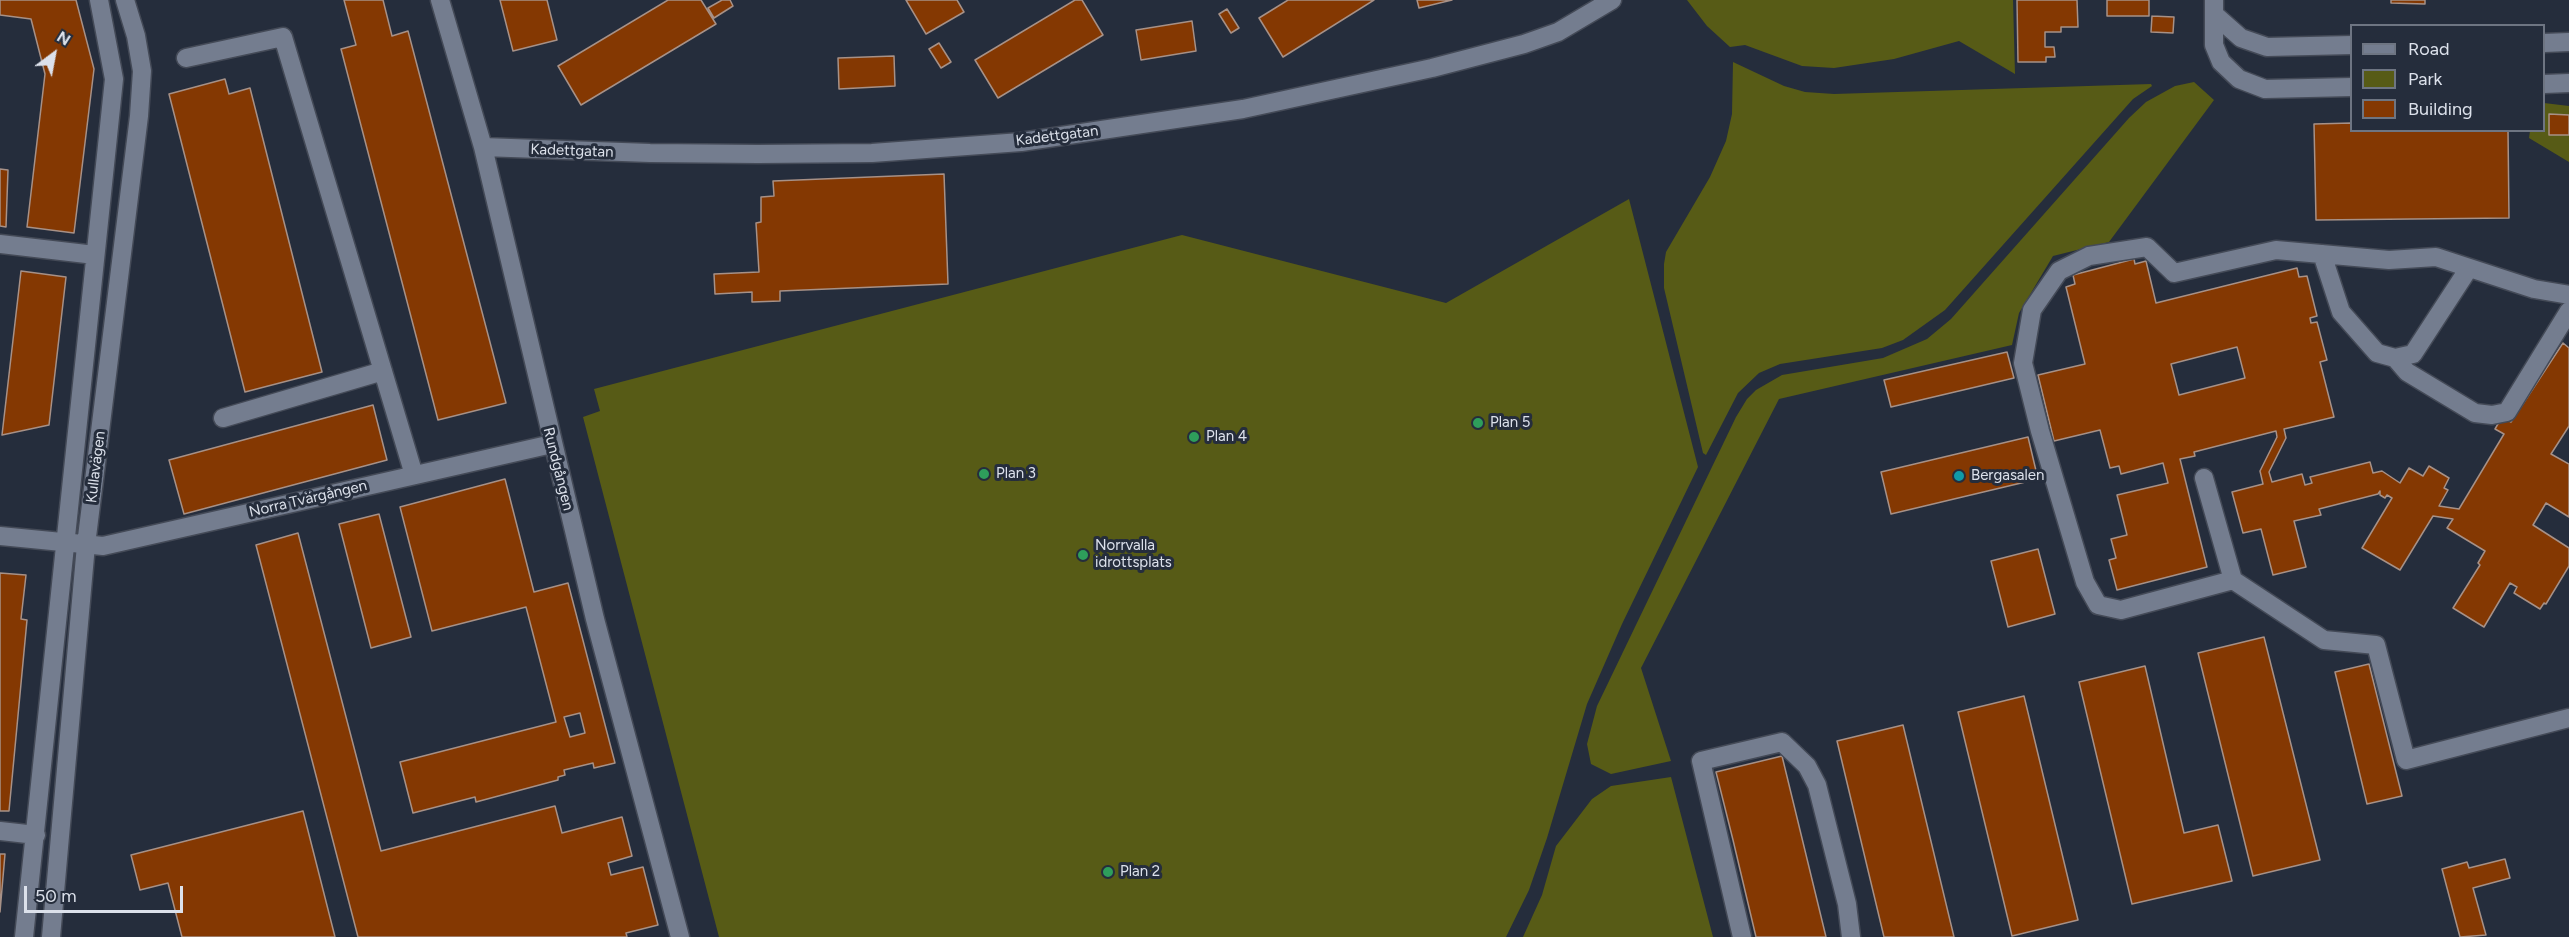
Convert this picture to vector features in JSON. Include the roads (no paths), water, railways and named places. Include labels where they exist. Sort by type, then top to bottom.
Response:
[{"type":"street","name":"Kullavägen","points":[[24,937],[114,80],[99,0]]},
{"type":"street","name":"Kullavägen","points":[[51,937],[86,545],[142,71],[136,36],[125,0]]},
{"type":"street","name":"Rundgången","points":[[440,0],[483,147],[552,444],[680,937]]},
{"type":"street","name":"Kadettgatan","points":[[483,147],[650,153],[872,153],[1021,142],[1243,110],[1432,68],[1524,44],[1558,32],[1612,0]]},
{"type":"street","points":[[2214,8],[2241,38],[2267,46],[2350,45]]},
{"type":"street","points":[[2214,8],[2214,45],[2221,62],[2239,79],[2265,89],[2350,87]]},
{"type":"street","points":[[186,58],[283,37],[414,475]]},
{"type":"street","points":[[2545,43],[2569,42]]},
{"type":"street","points":[[2545,84],[2569,83]]},
{"type":"street","points":[[0,244],[95,255]]},
{"type":"street","points":[[2233,580],[2121,610],[2098,605],[2085,582],[2040,431],[2023,363],[2032,310],[2059,271],[2089,256],[2147,247],[2174,273],[2276,250],[2389,260],[2436,257],[2534,290],[2569,295]]},
{"type":"street","points":[[2322,254],[2341,312],[2377,353],[2395,358],[2413,354],[2469,268]]},
{"type":"street","points":[[2395,358],[2407,372],[2475,413],[2492,415],[2507,412],[2569,311]]},
{"type":"street","points":[[224,418],[383,371]]},
{"type":"street","name":"Norra Tvärgången","points":[[0,536],[103,546],[552,444]]},
{"type":"street","points":[[2204,478],[2233,580],[2324,640],[2376,645],[2406,760],[2569,718]]},
{"type":"street","points":[[1742,937],[1701,760],[1782,742],[1807,766],[1817,785],[1847,904],[1851,937]]},
{"type":"street","points":[[0,831],[36,835]]},
{"type":"place","name":"Plan 5","points":[[1478,423]]},
{"type":"place","name":"Plan 4","points":[[1194,437]]},
{"type":"place","name":"Plan 3","points":[[984,474]]},
{"type":"place","name":"Bergasalen","points":[[1959,476]]},
{"type":"place","name":"Norrvalla idrottsplats","points":[[1083,555]]},
{"type":"place","name":"Plan 2","points":[[1108,872]]}]
